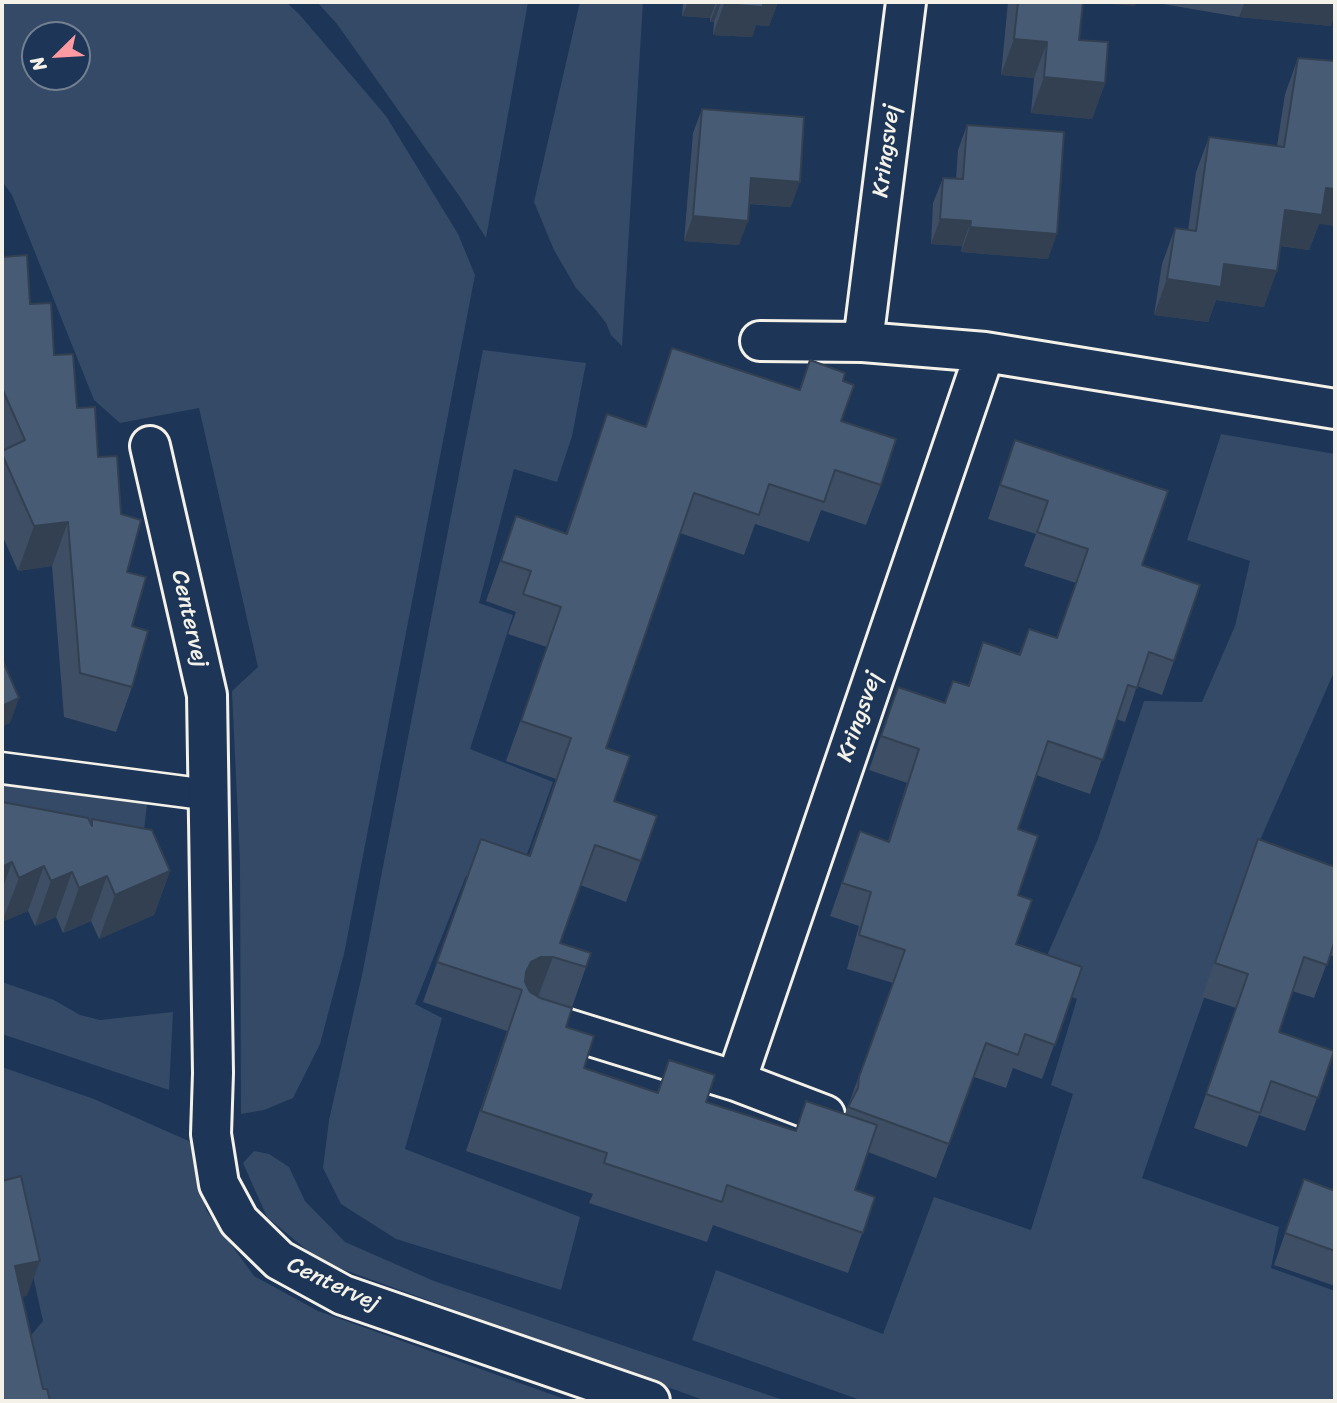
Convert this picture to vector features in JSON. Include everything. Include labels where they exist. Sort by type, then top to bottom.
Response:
[{"type":"street","name":"Kringsvej","points":[[863,342],[906,2]]},
{"type":"street","points":[[760,341],[863,342],[985,352],[1335,409]]},
{"type":"street","name":"Kringsvej","points":[[736,1081],[985,352]]},
{"type":"street","name":"Centervej","points":[[150,446],[207,695],[213,1073],[211,1134],[219,1184],[239,1221],[279,1260],[343,1295],[650,1401]]},
{"type":"street","points":[[531,1018],[736,1081],[825,1115]]},
{"type":"lane","points":[[2,768],[209,795]]},
{"type":"shaded area","points":[[2,2],[286,2],[386,116],[458,234],[475,275],[344,954],[320,1044],[293,1098],[264,1110],[241,1114],[240,862],[232,691],[258,667],[199,408],[120,423],[94,400],[12,195],[2,181]]},
{"type":"shaded area","points":[[317,2],[528,2],[486,238],[337,24]]},
{"type":"shaded area","points":[[580,2],[643,2],[622,346],[576,288],[554,250],[534,202]]},
{"type":"shaded area","points":[[483,350],[586,363],[572,436],[557,482],[514,469],[479,603],[513,615],[470,749],[553,782],[513,893],[466,876],[415,1004],[442,1018],[405,1149],[580,1217],[561,1290],[396,1239],[341,1204],[323,1168],[329,1120],[362,975]]},
{"type":"shaded area","points":[[1221,434],[1335,454],[1335,670],[1253,856],[1142,1178],[1279,1227],[1271,1268],[1335,1291],[1335,1401],[863,1401],[692,1340],[716,1270],[883,1334],[934,1197],[1031,1230],[1073,1094],[1051,1085],[1077,999],[1035,983],[1098,839],[1144,701],[1202,702],[1235,626],[1250,561],[1187,540]]},
{"type":"shaded area","points":[[2,784],[147,804],[141,856],[2,835]]},
{"type":"shaded area","points":[[2,982],[54,1000],[80,1015],[100,1020],[173,1012],[169,1090],[2,1034]]},
{"type":"shaded area","points":[[2,1067],[94,1099],[191,1142],[206,1210],[254,1276],[318,1311],[570,1401],[33,1401],[22,1346],[43,1321],[18,1209],[2,1212]]},
{"type":"shaded area","points":[[254,1151],[269,1154],[289,1167],[305,1201],[345,1242],[434,1281],[786,1401],[706,1401],[320,1261],[267,1217],[243,1163]]},
{"type":"building","points":[[763,2],[763,7],[724,4]]},
{"type":"building","points":[[1018,2],[1083,2],[1079,40],[1108,42],[1105,83],[1044,77],[1047,42],[1014,39]]},
{"type":"building","points":[[1298,58],[1335,61],[1335,189],[1326,188],[1322,215],[1285,210],[1277,271],[1224,264],[1221,287],[1167,279],[1175,228],[1196,231],[1209,137],[1284,147]]},
{"type":"building","points":[[702,109],[804,117],[800,182],[751,178],[748,221],[693,216]]},
{"type":"building","points":[[967,125],[1064,132],[1057,234],[970,227],[971,221],[940,219],[943,178],[963,179]]},
{"type":"building","points":[[27,255],[30,304],[51,303],[54,355],[73,354],[77,408],[95,407],[98,457],[117,456],[121,514],[141,520],[127,572],[146,577],[132,626],[148,631],[132,687],[80,673],[68,522],[34,526],[2,454],[2,451],[25,440],[2,388],[2,257]]},
{"type":"building","points":[[672,348],[800,390],[810,360],[845,373],[843,381],[854,385],[841,421],[896,439],[881,485],[835,470],[824,502],[769,484],[759,515],[694,493],[606,748],[630,756],[614,801],[657,816],[641,861],[595,845],[560,943],[591,953],[586,967],[553,957],[541,957],[531,962],[525,982],[530,992],[540,998],[572,1008],[566,1027],[594,1036],[584,1068],[658,1093],[669,1060],[715,1075],[706,1102],[796,1131],[806,1101],[877,1125],[855,1190],[875,1197],[863,1233],[727,1185],[722,1202],[604,1163],[607,1153],[481,1111],[522,990],[437,962],[481,839],[530,856],[571,738],[521,721],[561,607],[523,594],[531,571],[501,561],[516,516],[567,534],[607,414],[646,427]]},
{"type":"building","points":[[1015,440],[1168,491],[1142,565],[1200,585],[1174,661],[1149,652],[1137,688],[1128,685],[1103,760],[1048,741],[1018,829],[1038,836],[1018,895],[1032,900],[1016,944],[1082,967],[1055,1045],[1025,1034],[1018,1055],[986,1043],[949,1144],[848,1107],[858,1088],[859,1077],[905,950],[859,935],[871,892],[842,883],[860,831],[889,842],[919,749],[881,736],[898,687],[945,703],[953,681],[969,686],[983,642],[1020,655],[1029,629],[1057,638],[1088,549],[1037,532],[1048,501],[1000,485]]},
{"type":"building","points":[[2,659],[19,698],[2,706]]},
{"type":"building","points":[[2,802],[88,818],[92,826],[92,819],[152,830],[170,871],[115,895],[107,876],[79,888],[72,872],[51,881],[44,866],[19,878],[12,862],[2,867]]},
{"type":"building","points":[[1258,839],[1335,867],[1335,940],[1327,965],[1304,957],[1279,1032],[1334,1051],[1318,1098],[1271,1081],[1260,1113],[1206,1094],[1248,974],[1215,963]]},
{"type":"building","points":[[21,1176],[40,1261],[15,1266],[43,1389],[47,1389],[50,1401],[2,1401],[2,1181]]},
{"type":"building","points":[[1304,1179],[1335,1191],[1335,1251],[1285,1233]]}]
